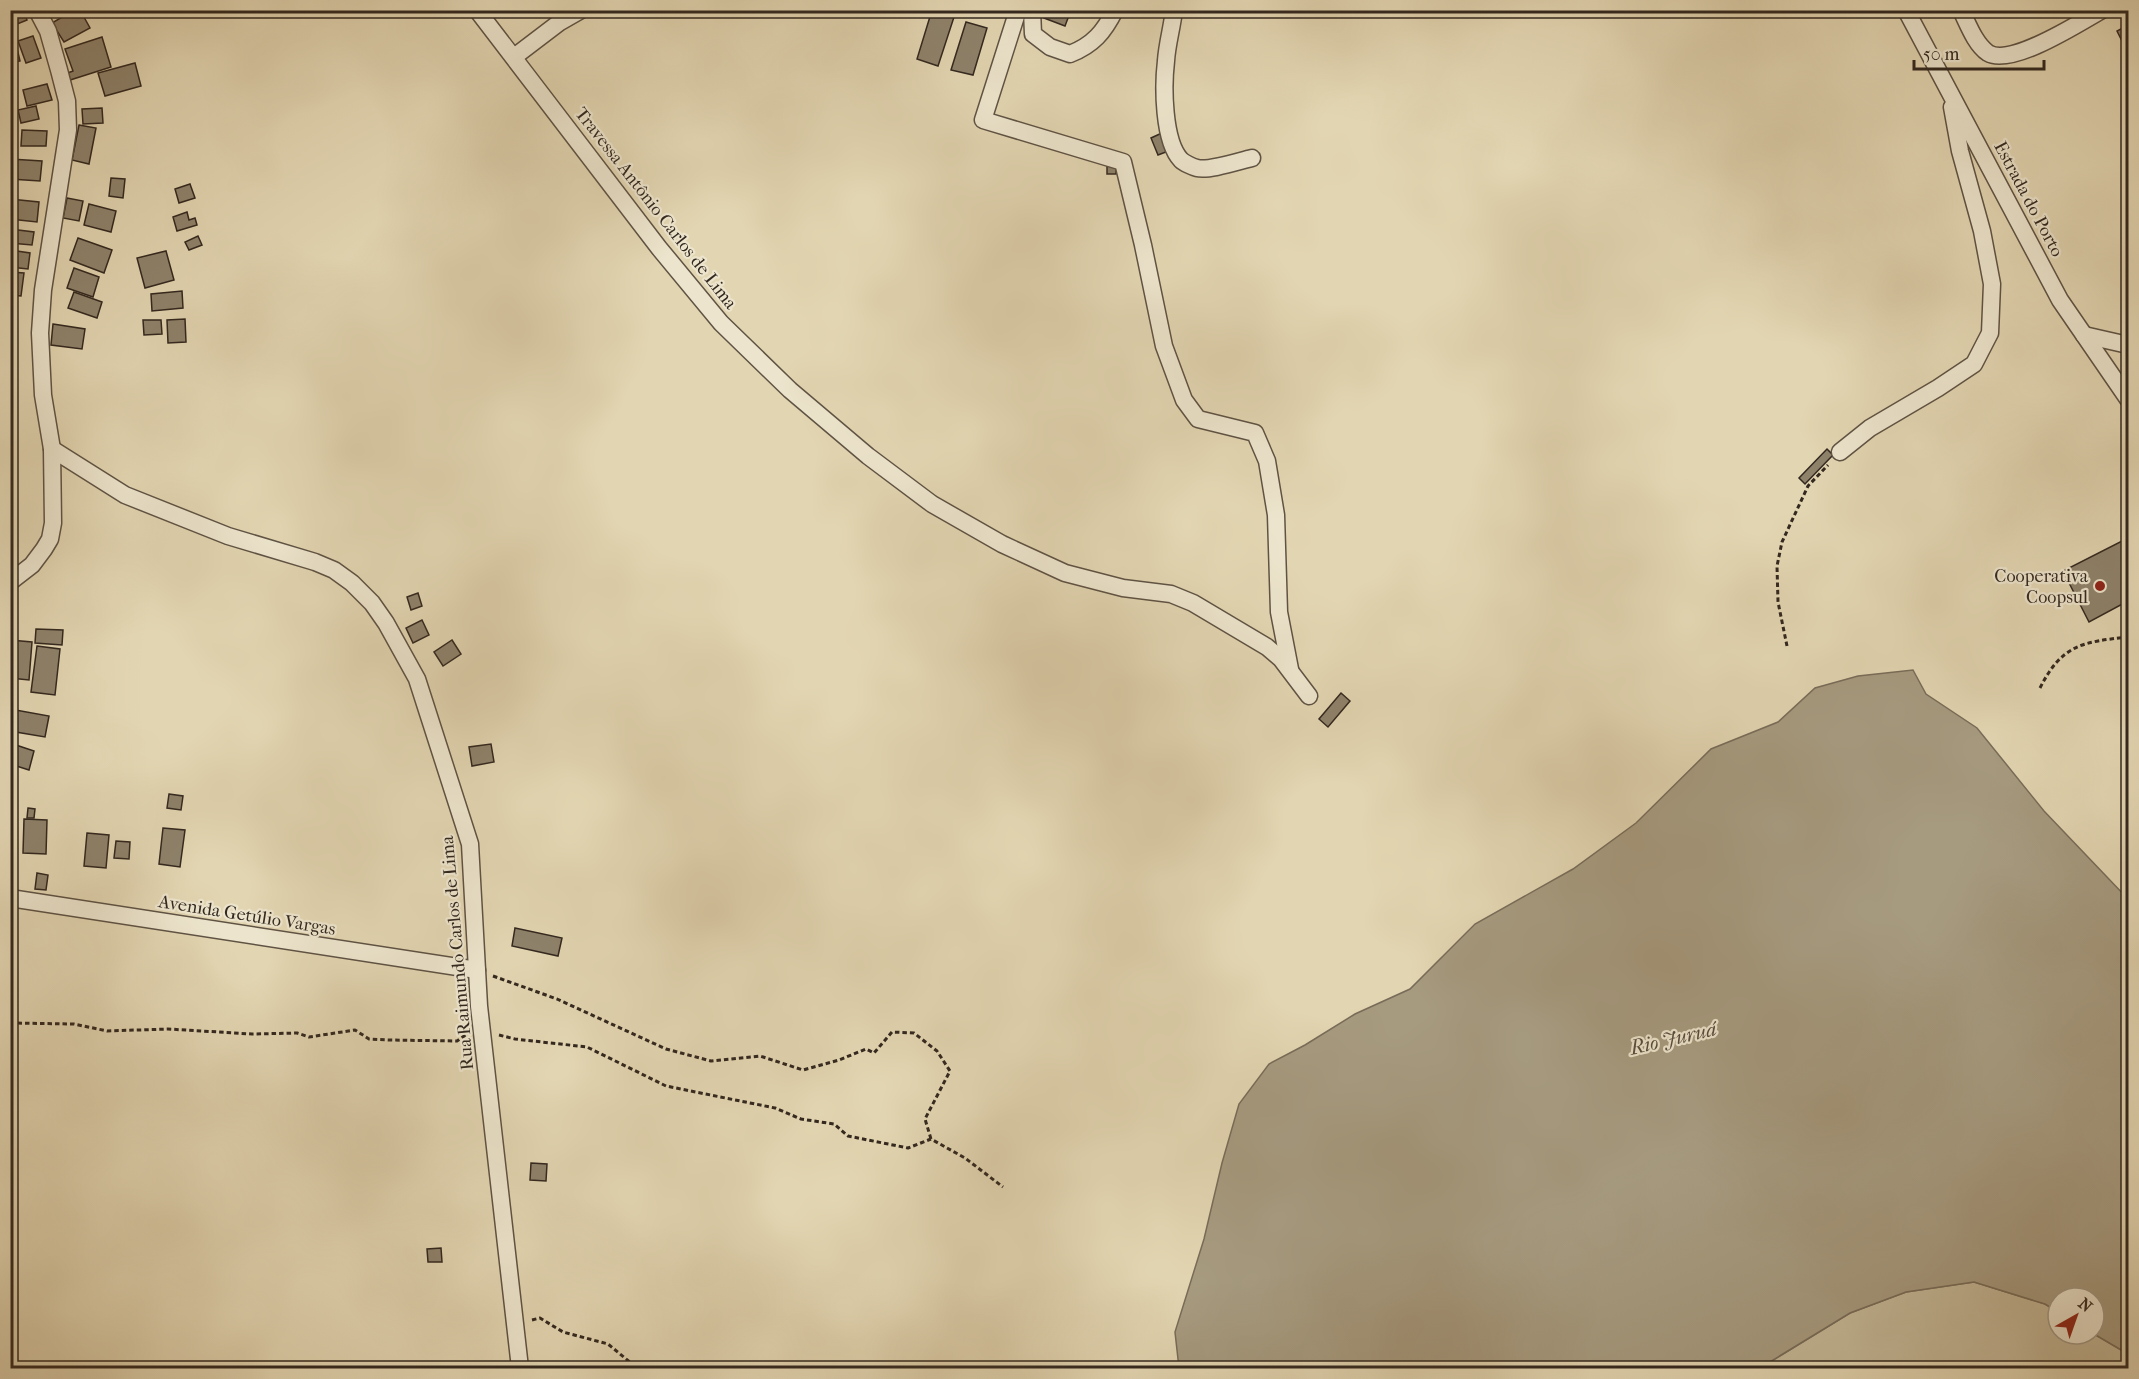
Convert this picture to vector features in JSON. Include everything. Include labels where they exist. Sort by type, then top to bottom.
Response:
[{"type":"street","points":[[10,582],[32,565],[50,539],[53,523],[52,449],[44,395],[40,333],[42,290],[68,130],[67,101],[59,70],[48,31],[37,10]]},
{"type":"street","name":"Travessa Antônio Carlos de Lima","points":[[477,10],[659,248],[721,323],[790,390],[868,456],[932,504],[1002,544],[1065,573],[1123,588],[1171,594],[1193,603],[1267,647],[1290,669],[1309,696]]},
{"type":"street","points":[[514,57],[560,22],[581,10]]},
{"type":"street","points":[[1018,10],[983,120],[1123,162],[1164,346],[1184,400],[1198,419],[1255,433],[1267,461],[1276,515],[1279,612],[1290,669]]},
{"type":"street","points":[[1032,10],[1033,34],[1050,48],[1070,54],[1086,48],[1093,42],[1110,22],[1115,10]]},
{"type":"street","points":[[1174,10],[1166,60],[1165,94],[1172,142],[1181,161],[1200,169],[1252,158]]},
{"type":"street","name":"Estrada do Porto","points":[[1906,10],[2060,300],[2128,399]]},
{"type":"street","points":[[1961,10],[1979,44],[1990,54],[2001,56],[2012,56],[2033,47],[2102,10]]},
{"type":"street","points":[[1840,452],[1870,428],[1974,364],[1990,333],[1992,284],[1982,231],[1960,151],[1950,91]]},
{"type":"street","points":[[2084,335],[2128,345]]},
{"type":"street","name":"Rua Raimundo Carlos de Lima","points":[[52,449],[96,478],[136,500],[228,536],[315,562],[334,570],[352,583],[372,603],[386,623],[417,679],[470,844],[482,1031],[520,1368]]},
{"type":"street","name":"Avenida Getúlio Vargas","points":[[10,898],[477,970]]},
{"type":"path","points":[[1787,646],[1778,602],[1776,566],[1782,542],[1808,486],[1840,452]]},
{"type":"path","points":[[2040,688],[2049,669],[2074,647],[2128,637]]},
{"type":"path","points":[[477,970],[557,999],[666,1049],[711,1061],[760,1056],[803,1070],[839,1060],[866,1049],[874,1053],[892,1032],[914,1033],[936,1051],[950,1071],[925,1119],[931,1139],[965,1158],[1003,1187]]},
{"type":"path","points":[[10,1023],[74,1024],[107,1031],[168,1029],[252,1034],[297,1033],[309,1036],[355,1030],[369,1038],[389,1040],[457,1041],[470,1032],[482,1031],[515,1039],[587,1047],[666,1086],[775,1108],[801,1119],[834,1124],[848,1136],[909,1148],[931,1139]]},
{"type":"path","points":[[515,1324],[540,1318],[562,1332],[608,1344],[637,1368]]},
{"type":"shaded area","points":[[1974,1282],[2045,1304],[2046,1346],[2106,1346],[2106,1341],[2128,1354],[2128,1368],[1760,1368],[1850,1313],[1906,1292]]},
{"type":"water","name":"Rio Juruá","points":[[1913,670],[1926,694],[1977,728],[2044,811],[2128,899],[2128,1354],[2106,1341],[2106,1286],[2046,1286],[2046,1305],[1974,1282],[1906,1292],[1850,1313],[1760,1368],[1179,1368],[1175,1332],[1204,1239],[1239,1104],[1269,1064],[1355,1014],[1410,989],[1475,924],[1573,869],[1636,823],[1711,749],[1778,722],[1815,688],[1858,676]]},
{"type":"building","points":[[10,10],[24,10],[27,20],[10,27]]},
{"type":"building","points":[[74,10],[80,10],[90,28],[64,42],[52,23]]},
{"type":"building","points":[[932,10],[945,10],[955,14],[938,66],[917,59]]},
{"type":"building","points":[[1047,10],[1071,10],[1065,26],[1044,18]]},
{"type":"building","points":[[966,22],[987,28],[973,75],[951,70]]},
{"type":"building","points":[[2128,25],[2128,48],[2126,49],[2117,31]]},
{"type":"building","points":[[33,36],[41,58],[26,63],[18,41]]},
{"type":"building","points":[[102,37],[111,67],[67,81],[65,74],[73,71],[65,49]]},
{"type":"building","points":[[15,40],[20,61],[10,63],[10,41]]},
{"type":"building","points":[[135,63],[141,86],[105,96],[98,73]]},
{"type":"building","points":[[47,84],[52,100],[27,106],[23,90]]},
{"type":"building","points":[[36,106],[39,119],[21,123],[18,110]]},
{"type":"building","points":[[102,108],[103,123],[83,124],[82,109]]},
{"type":"building","points":[[79,125],[96,128],[89,164],[72,160]]},
{"type":"building","points":[[22,130],[47,131],[46,146],[21,146]]},
{"type":"building","points":[[1164,132],[1171,150],[1158,155],[1151,138]]},
{"type":"building","points":[[10,159],[42,161],[40,181],[10,179]]},
{"type":"building","points":[[1107,165],[1116,165],[1116,174],[1107,174]]},
{"type":"building","points":[[111,178],[125,179],[123,198],[109,196]]},
{"type":"building","points":[[190,184],[195,198],[179,203],[175,189]]},
{"type":"building","points":[[67,198],[83,201],[79,221],[63,218]]},
{"type":"building","points":[[10,199],[39,202],[37,222],[10,219]]},
{"type":"building","points":[[89,204],[116,211],[111,232],[84,225]]},
{"type":"building","points":[[187,212],[189,220],[195,218],[197,225],[177,231],[173,217]]},
{"type":"building","points":[[10,229],[34,232],[32,245],[10,243]]},
{"type":"building","points":[[198,236],[202,245],[189,250],[185,242]]},
{"type":"building","points":[[78,238],[112,250],[104,273],[70,260]]},
{"type":"building","points":[[10,250],[30,253],[28,269],[10,267]]},
{"type":"building","points":[[166,251],[174,280],[145,288],[137,258]]},
{"type":"building","points":[[74,268],[99,277],[93,297],[67,288]]},
{"type":"building","points":[[10,272],[24,273],[21,296],[10,295]]},
{"type":"building","points":[[182,291],[183,308],[152,311],[151,294]]},
{"type":"building","points":[[74,292],[102,302],[97,318],[68,308]]},
{"type":"building","points":[[185,319],[186,342],[168,343],[167,320]]},
{"type":"building","points":[[143,320],[161,320],[162,334],[144,335]]},
{"type":"building","points":[[53,324],[85,329],[82,349],[51,345]]},
{"type":"building","points":[[1827,449],[1833,455],[1805,484],[1799,478]]},
{"type":"building","name":"Cooperativa Coopsul","points":[[2128,538],[2128,601],[2089,622],[2063,571]]},
{"type":"building","points":[[418,593],[422,606],[411,610],[407,597]]},
{"type":"building","points":[[422,620],[429,635],[413,643],[406,628]]},
{"type":"building","points":[[36,629],[63,630],[62,645],[35,643]]},
{"type":"building","points":[[10,640],[32,642],[29,680],[10,678]]},
{"type":"building","points":[[452,640],[461,654],[443,666],[434,652]]},
{"type":"building","points":[[37,646],[60,649],[55,695],[31,692]]},
{"type":"building","points":[[1341,693],[1350,701],[1328,727],[1319,719]]},
{"type":"building","points":[[10,709],[49,716],[45,737],[10,731]]},
{"type":"building","points":[[10,743],[34,751],[29,770],[10,764]]},
{"type":"building","points":[[491,744],[494,762],[472,766],[469,747]]},
{"type":"building","points":[[169,794],[183,796],[181,810],[167,808]]},
{"type":"building","points":[[28,808],[35,809],[34,818],[27,818]]},
{"type":"building","points":[[24,819],[47,820],[46,854],[23,853]]},
{"type":"building","points":[[163,828],[185,830],[180,867],[159,864]]},
{"type":"building","points":[[87,833],[109,835],[106,868],[84,866]]},
{"type":"building","points":[[10,836],[14,836],[13,861],[10,861]]},
{"type":"building","points":[[116,841],[130,842],[129,859],[114,858]]},
{"type":"building","points":[[37,873],[48,875],[46,890],[35,889]]},
{"type":"building","points":[[515,928],[562,938],[558,956],[512,946]]},
{"type":"building","points":[[531,1163],[547,1164],[546,1181],[530,1180]]},
{"type":"building","points":[[441,1248],[442,1262],[428,1262],[427,1249]]},
{"type":"place","name":"Cooperativa Coopsul","points":[[2100,586]]}]
